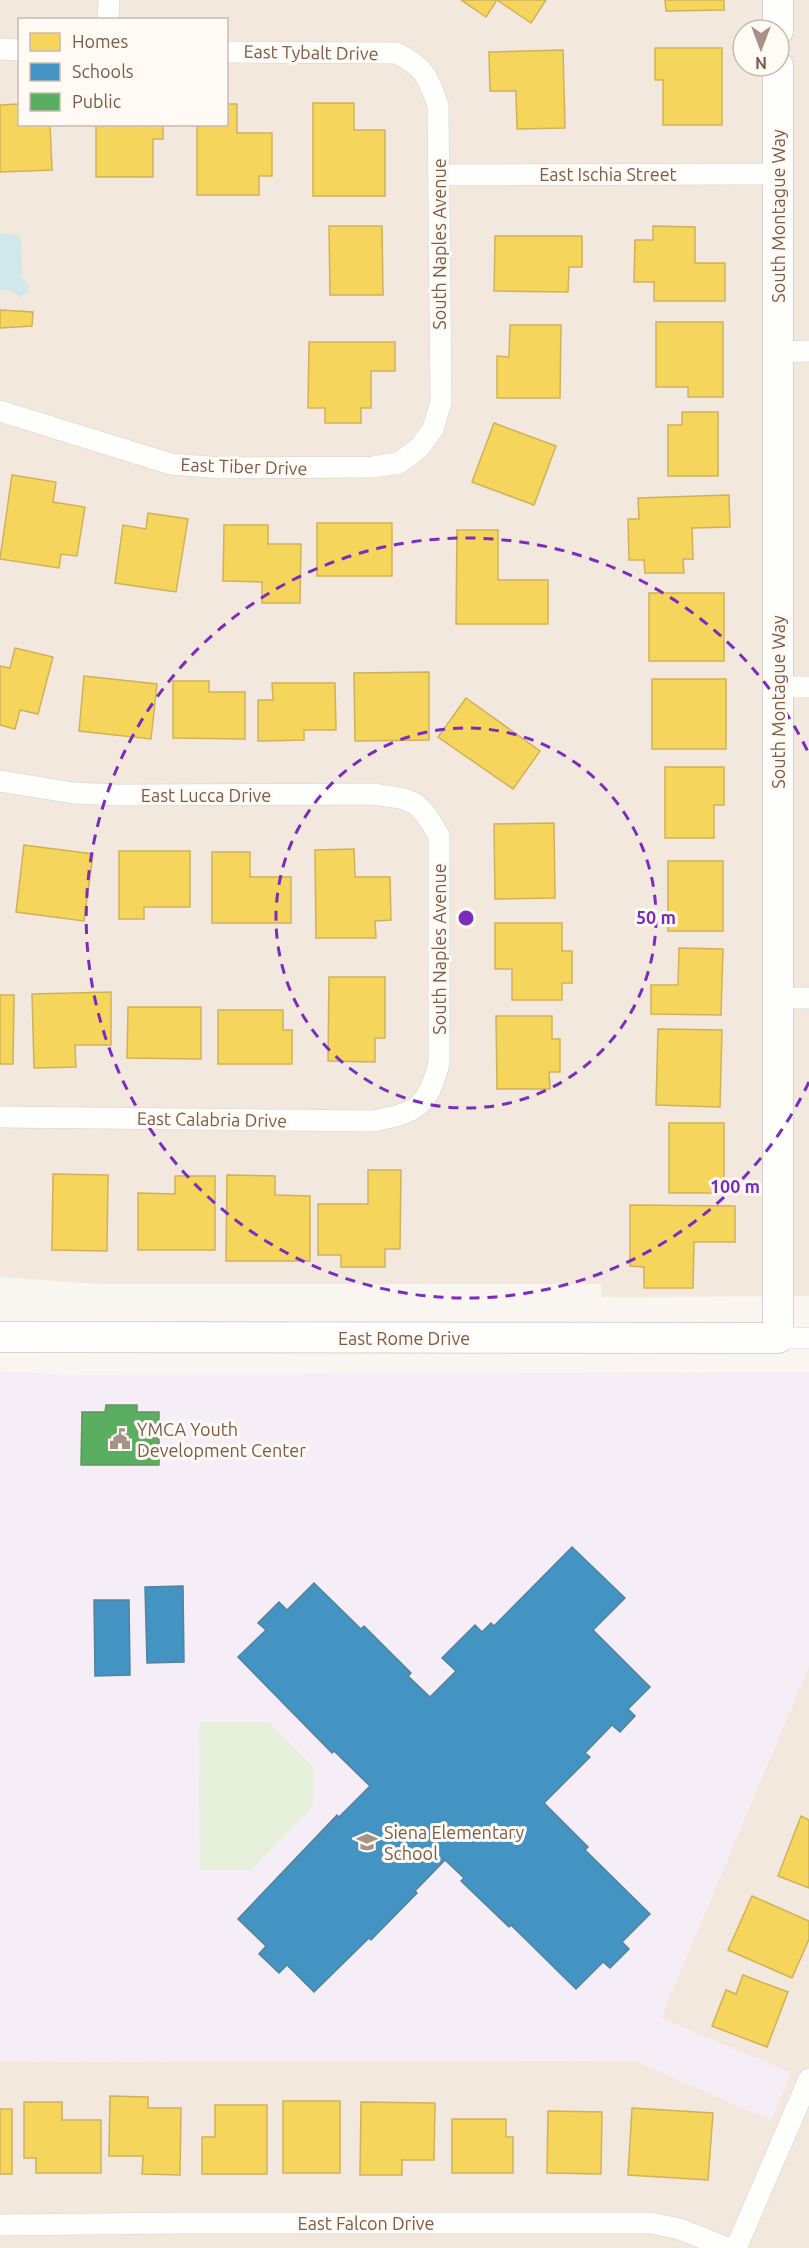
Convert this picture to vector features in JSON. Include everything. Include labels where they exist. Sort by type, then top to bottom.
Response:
[{"type":"street","points":[[108,18],[109,0]]},
{"type":"street","points":[[778,0],[778,18]]},
{"type":"street","points":[[0,49],[18,50]]},
{"type":"street","name":"East Tybalt Drive","points":[[228,52],[396,53]]},
{"type":"street","name":"South Naples Avenue","points":[[396,53],[416,63],[429,83],[438,105],[441,402],[433,429],[419,448]]},
{"type":"street","name":"South Montague Way","points":[[778,78],[778,1338]]},
{"type":"street","name":"East Ischia Street","points":[[439,175],[778,174]]},
{"type":"street","points":[[778,352],[809,351]]},
{"type":"street","name":"East Tiber Drive","points":[[0,411],[171,464],[222,468],[373,467],[399,463],[419,448]]},
{"type":"street","points":[[778,687],[809,687]]},
{"type":"street","name":"East Lucca Drive","points":[[0,781],[51,790],[118,795],[372,794],[412,800]]},
{"type":"street","name":"South Naples Avenue","points":[[412,800],[427,814],[439,836],[439,1063],[434,1086],[422,1105]]},
{"type":"street","points":[[778,998],[809,998]]},
{"type":"street","name":"East Calabria Drive","points":[[0,1117],[373,1120],[399,1116],[422,1105]]},
{"type":"street","name":"East Rome Drive","points":[[0,1337],[809,1338]]},
{"type":"street","points":[[736,2248],[809,2079]]},
{"type":"street","name":"East Falcon Drive","points":[[0,2225],[651,2223],[680,2229],[727,2248]]},
{"type":"shaded area","points":[[0,0],[809,0],[809,1296],[602,1297],[601,1284],[100,1284],[0,1277]]},
{"type":"shaded area","name":"Siena Elementary School","points":[[0,1371],[68,1375],[809,1372],[809,1666],[661,2018],[791,2073],[771,2120],[635,2061],[0,2062]]},
{"type":"shaded area","points":[[809,1666],[809,2248],[0,2248],[0,2062],[635,2061],[771,2120],[791,2073],[660,2018]]},
{"type":"green space","points":[[199,1722],[268,1722],[313,1766],[313,1806],[251,1870],[200,1870]]},
{"type":"water","points":[[0,234],[19,235],[21,240],[22,277],[29,291],[20,297],[10,291],[0,290]]},
{"type":"building: Homes","points":[[461,0],[497,0],[486,17]]},
{"type":"building: Homes","points":[[497,0],[546,0],[531,23]]},
{"type":"building: Homes","points":[[665,0],[724,0],[724,10],[666,11]]},
{"type":"building: Homes","points":[[655,48],[722,48],[722,125],[663,125],[663,80],[655,80]]},
{"type":"building: Homes","points":[[563,50],[565,128],[517,129],[516,91],[490,91],[489,52]]},
{"type":"building: Homes","points":[[313,103],[354,103],[354,130],[385,130],[385,196],[313,196]]},
{"type":"building: Homes","points":[[18,104],[18,126],[50,126],[52,170],[0,172],[0,105]]},
{"type":"building: Homes","points":[[228,104],[237,104],[237,133],[272,133],[272,176],[259,176],[259,195],[197,195],[197,126],[228,126]]},
{"type":"building: Homes","points":[[96,126],[163,126],[163,139],[153,139],[153,177],[96,177]]},
{"type":"building: Homes","points":[[329,226],[382,226],[383,295],[330,295]]},
{"type":"building: Homes","points":[[653,226],[695,227],[695,263],[725,263],[725,301],[654,301],[654,282],[634,282],[635,240],[653,240]]},
{"type":"building: Homes","points":[[495,236],[582,236],[582,267],[569,267],[568,292],[494,291]]},
{"type":"building: Homes","points":[[0,310],[33,312],[32,326],[0,328]]},
{"type":"building: Homes","points":[[656,322],[723,322],[723,397],[688,397],[688,387],[656,387]]},
{"type":"building: Homes","points":[[510,325],[561,325],[560,398],[497,398],[497,356],[509,357]]},
{"type":"building: Homes","points":[[309,342],[395,342],[395,371],[371,371],[371,408],[361,408],[361,423],[325,423],[325,408],[308,408]]},
{"type":"building: Homes","points":[[682,412],[718,412],[718,476],[668,476],[668,425],[682,425]]},
{"type":"building: Homes","points":[[494,423],[556,446],[534,505],[472,482]]},
{"type":"building: Homes","points":[[12,475],[56,482],[53,502],[85,507],[77,556],[61,554],[59,568],[0,559]]},
{"type":"building: Homes","points":[[729,495],[730,527],[692,528],[693,559],[683,559],[684,573],[645,573],[644,560],[629,560],[628,519],[639,519],[638,498]]},
{"type":"building: Homes","points":[[148,513],[188,519],[176,592],[115,583],[123,525],[146,529]]},
{"type":"building: Homes","points":[[317,523],[392,523],[392,576],[317,576]]},
{"type":"building: Homes","points":[[224,525],[268,525],[268,544],[301,544],[300,603],[262,603],[262,582],[223,581]]},
{"type":"building: Homes","points":[[457,530],[498,530],[498,580],[548,580],[548,624],[456,624]]},
{"type":"building: Homes","points":[[649,593],[724,593],[724,661],[649,661]]},
{"type":"building: Homes","points":[[15,648],[53,657],[38,714],[20,710],[15,729],[0,725],[0,666],[10,668]]},
{"type":"building: Homes","points":[[429,672],[429,740],[355,741],[354,673]]},
{"type":"building: Homes","points":[[84,676],[157,684],[151,739],[79,731]]},
{"type":"building: Homes","points":[[652,679],[726,679],[726,749],[652,749]]},
{"type":"building: Homes","points":[[173,681],[209,681],[209,692],[245,692],[245,739],[173,738]]},
{"type":"building: Homes","points":[[272,683],[335,683],[336,730],[304,730],[304,740],[258,741],[258,700],[273,700]]},
{"type":"building: Homes","points":[[466,698],[540,751],[513,789],[438,737]]},
{"type":"building: Homes","points":[[665,767],[724,767],[724,805],[714,805],[714,838],[665,838]]},
{"type":"building: Homes","points":[[554,823],[555,898],[495,899],[494,824]]},
{"type":"building: Homes","points":[[24,845],[93,854],[84,921],[16,912]]},
{"type":"building: Homes","points":[[354,849],[355,877],[390,877],[391,920],[375,921],[376,938],[316,938],[315,850]]},
{"type":"building: Homes","points":[[119,851],[190,851],[190,907],[144,907],[144,919],[119,919]]},
{"type":"building: Homes","points":[[212,852],[250,852],[250,877],[291,877],[291,923],[212,923]]},
{"type":"building: Homes","points":[[668,861],[723,861],[723,931],[668,931]]},
{"type":"building: Homes","points":[[495,923],[562,923],[562,951],[572,951],[572,983],[562,983],[562,1000],[512,1000],[512,969],[495,969]]},
{"type":"building: Homes","points":[[679,948],[723,949],[721,1015],[651,1014],[651,985],[678,985]]},
{"type":"building: Homes","points":[[329,977],[385,977],[385,1038],[375,1038],[375,1062],[328,1061]]},
{"type":"building: Homes","points":[[111,992],[111,1045],[75,1045],[76,1067],[34,1068],[32,994]]},
{"type":"building: Homes","points":[[0,995],[14,995],[13,1064],[0,1064]]},
{"type":"building: Homes","points":[[128,1007],[201,1007],[201,1059],[127,1058]]},
{"type":"building: Homes","points":[[218,1010],[283,1010],[283,1030],[292,1030],[292,1064],[218,1064]]},
{"type":"building: Homes","points":[[496,1016],[552,1016],[552,1039],[560,1039],[560,1072],[549,1072],[550,1089],[497,1089]]},
{"type":"building: Homes","points":[[658,1029],[722,1030],[720,1107],[656,1105]]},
{"type":"building: Homes","points":[[669,1123],[724,1123],[724,1193],[669,1193]]},
{"type":"building: Homes","points":[[368,1170],[401,1170],[400,1249],[385,1249],[385,1267],[341,1267],[341,1255],[318,1255],[318,1204],[368,1204]]},
{"type":"building: Homes","points":[[53,1174],[108,1175],[107,1251],[52,1250]]},
{"type":"building: Homes","points":[[227,1175],[275,1176],[275,1195],[310,1196],[310,1261],[226,1261]]},
{"type":"building: Homes","points":[[175,1176],[215,1176],[215,1250],[138,1250],[138,1193],[175,1194]]},
{"type":"building: Homes","points":[[630,1205],[735,1206],[735,1242],[694,1242],[693,1288],[644,1288],[644,1267],[630,1266]]},
{"type":"building: Homes","points":[[801,1816],[809,1820],[809,1888],[778,1876]]},
{"type":"building: Homes","points":[[752,1896],[809,1921],[809,1939],[792,1978],[728,1950]]},
{"type":"building: Homes","points":[[743,1975],[788,1992],[767,2047],[712,2026],[726,1990],[736,1994]]},
{"type":"building: Homes","points":[[110,2096],[148,2097],[148,2108],[181,2108],[180,2175],[142,2174],[143,2156],[109,2156]]},
{"type":"building: Homes","points":[[283,2101],[340,2101],[340,2173],[283,2173]]},
{"type":"building: Homes","points":[[24,2102],[62,2102],[62,2120],[101,2120],[101,2173],[36,2173],[36,2158],[24,2158]]},
{"type":"building: Homes","points":[[361,2102],[435,2103],[434,2160],[402,2160],[402,2175],[360,2175]]},
{"type":"building: Homes","points":[[215,2105],[267,2105],[267,2174],[202,2174],[202,2137],[215,2137]]},
{"type":"building: Homes","points":[[632,2108],[713,2113],[708,2180],[628,2175]]},
{"type":"building: Homes","points":[[0,2109],[12,2109],[12,2174],[0,2174]]},
{"type":"building: Homes","points":[[548,2111],[602,2112],[601,2174],[547,2173]]},
{"type":"building: Homes","points":[[452,2119],[506,2119],[506,2137],[513,2137],[513,2173],[452,2173]]},
{"type":"building: Schools","points":[[572,1547],[625,1598],[593,1630],[650,1687],[628,1709],[635,1716],[620,1732],[612,1725],[585,1753],[590,1757],[544,1803],[588,1847],[585,1850],[650,1914],[622,1942],[629,1949],[610,1968],[603,1962],[576,1989],[511,1925],[509,1927],[461,1881],[464,1878],[445,1860],[415,1891],[417,1893],[371,1940],[369,1938],[314,1992],[287,1965],[279,1973],[259,1954],[266,1946],[238,1919],[337,1815],[339,1817],[370,1786],[334,1751],[332,1753],[238,1657],[266,1630],[258,1623],[279,1602],[287,1610],[314,1583],[361,1629],[364,1626],[411,1673],[408,1676],[430,1697],[456,1671],[442,1658],[475,1625],[482,1632],[491,1623],[494,1626]]},
{"type":"building: Schools","points":[[183,1586],[184,1662],[147,1663],[145,1587]]},
{"type":"building: Schools","points":[[94,1600],[129,1600],[130,1675],[95,1676]]},
{"type":"building: Public","name":"YMCA Youth Development Center","points":[[106,1405],[137,1405],[137,1412],[159,1412],[159,1465],[81,1465],[82,1412],[105,1412]]},
{"type":"place","name":"YMCA Youth Development Center","points":[[120,1439]]},
{"type":"place","name":"Siena Elementary School","points":[[367,1842]]}]
